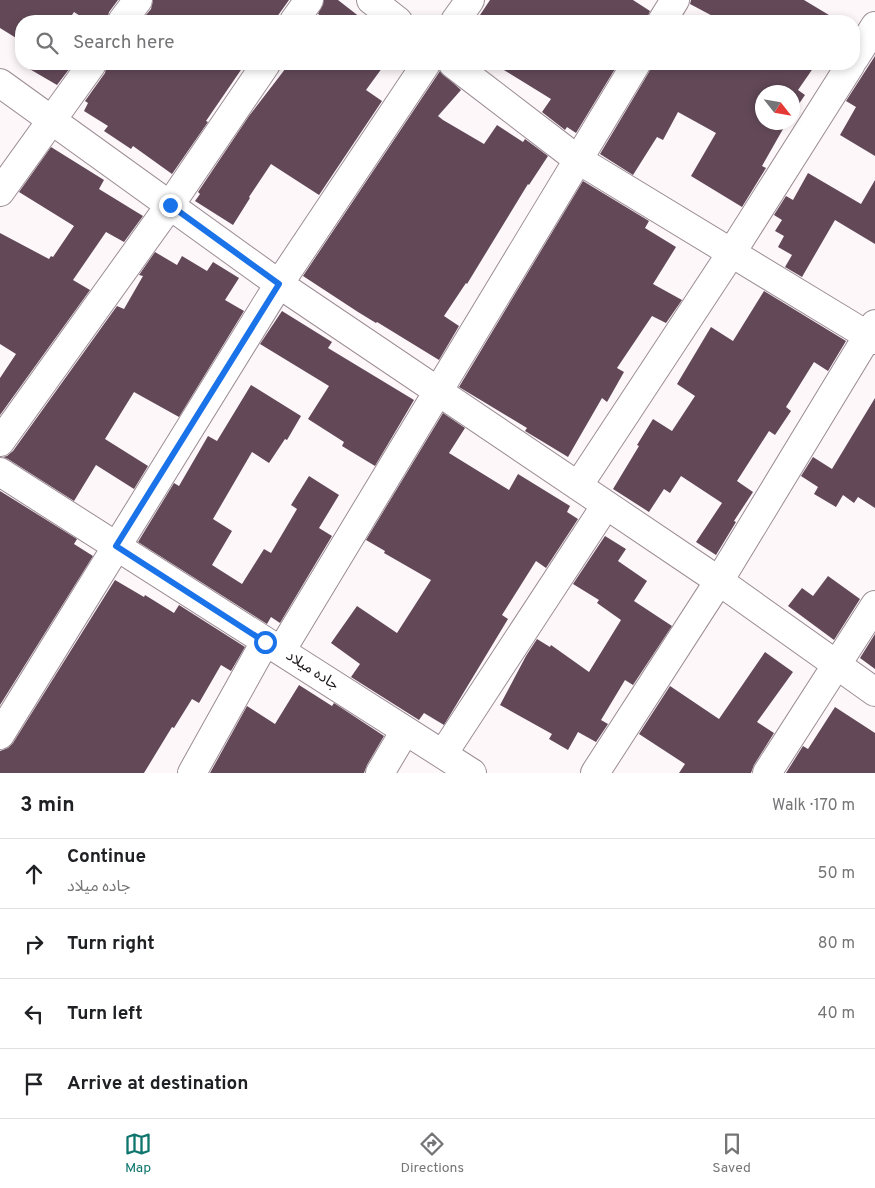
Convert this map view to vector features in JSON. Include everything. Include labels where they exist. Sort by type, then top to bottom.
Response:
[{"type":"street","points":[[127,15],[138,0]]},
{"type":"street","points":[[298,15],[309,0]]},
{"type":"street","points":[[371,0],[390,15]]},
{"type":"street","points":[[459,15],[470,0]]},
{"type":"street","points":[[666,15],[675,0]]},
{"type":"street","points":[[860,50],[875,26]]},
{"type":"street","points":[[0,192],[88,70]]},
{"type":"street","points":[[0,442],[170,205],[262,70]]},
{"type":"street","points":[[0,735],[279,284],[422,70]]},
{"type":"street","points":[[460,70],[577,159],[872,333],[719,581],[595,773]]},
{"type":"street","points":[[192,773],[438,392],[632,70]]},
{"type":"street","points":[[578,486],[732,252],[847,70]]},
{"type":"street","points":[[0,83],[279,284],[719,581],[875,692]]},
{"type":"street","name":"جاده میلاد","points":[[0,472],[472,773]]},
{"type":"street","points":[[443,754],[606,505]]},
{"type":"street","points":[[767,773],[875,604]]},
{"type":"street","points":[[380,773],[405,730]]},
{"type":"building","points":[[0,0],[118,0],[108,15],[79,15],[74,12],[72,15],[15,15],[15,37],[0,28]]},
{"type":"building","points":[[153,0],[289,0],[278,15],[146,15],[151,9]]},
{"type":"building","points":[[324,0],[338,0],[357,15],[320,15],[318,14]]},
{"type":"building","points":[[490,0],[633,0],[650,11],[648,15],[480,15]]},
{"type":"building","points":[[691,0],[804,0],[829,15],[711,15],[690,4]]},
{"type":"building","points":[[875,56],[875,156],[840,135],[856,107],[846,101]]},
{"type":"building","points":[[31,70],[68,70],[57,85]]},
{"type":"building","points":[[106,70],[241,70],[172,174],[133,146],[131,149],[104,131],[108,126],[84,111],[88,103],[85,101]]},
{"type":"building","points":[[284,70],[381,70],[366,90],[382,101],[319,195],[271,164],[233,225],[195,201],[200,194],[198,192],[249,116]]},
{"type":"building","points":[[504,70],[614,70],[576,133],[567,127],[565,130],[542,112],[551,99]]},
{"type":"building","points":[[650,70],[812,70],[800,87],[800,85],[755,85],[755,130],[782,130],[762,166],[766,168],[742,207],[691,176],[716,133],[678,112],[663,140],[657,137],[633,175],[600,154]]},
{"type":"building","points":[[440,71],[461,90],[438,116],[443,120],[484,144],[497,125],[523,142],[525,139],[548,156],[528,184],[467,284],[444,316],[459,326],[439,360],[358,312],[303,276]]},
{"type":"building","points":[[800,91],[805,95],[800,102]]},
{"type":"building","points":[[51,147],[104,180],[99,189],[143,216],[124,242],[106,232],[73,280],[90,290],[0,415],[0,378],[16,354],[0,344],[0,233],[49,259],[51,256],[53,257],[74,226],[19,192]]},
{"type":"building","points":[[808,173],[861,204],[875,180],[875,244],[835,220],[802,277],[785,267],[792,255],[778,247],[784,236],[775,231],[782,220],[774,215],[786,196],[793,200]]},
{"type":"building","points":[[583,181],[649,221],[645,228],[676,247],[653,284],[682,300],[666,323],[652,316],[617,368],[624,372],[607,402],[602,398],[568,457],[525,431],[527,428],[459,387]]},
{"type":"building","points":[[155,252],[177,265],[182,256],[207,271],[213,262],[239,278],[225,300],[244,311],[179,417],[134,392],[105,439],[148,466],[134,489],[96,465],[74,501],[3,457],[13,451],[117,306],[124,309],[143,276],[139,275]]},
{"type":"building","points":[[764,291],[846,341],[828,371],[814,362],[786,407],[791,411],[775,435],[769,431],[737,481],[753,492],[734,521],[736,522],[716,555],[696,542],[722,503],[681,476],[670,493],[664,489],[649,512],[613,489],[653,419],[672,431],[695,396],[677,384],[711,327],[733,341]]},
{"type":"building","points":[[282,311],[332,342],[328,348],[414,400],[375,466],[342,446],[344,442],[308,419],[329,386],[260,344]]},
{"type":"building","points":[[251,385],[301,416],[287,440],[285,439],[269,463],[252,452],[213,519],[232,531],[212,565],[242,584],[264,549],[271,553],[297,509],[291,505],[309,476],[339,495],[319,528],[332,536],[280,623],[271,617],[267,624],[138,542],[174,483],[179,486],[208,436],[217,441]]},
{"type":"building","points":[[875,398],[875,508],[858,497],[854,503],[843,495],[836,507],[814,494],[818,487],[801,476],[813,457],[832,469]]},
{"type":"building","points":[[443,413],[465,428],[449,453],[509,490],[518,474],[570,506],[567,512],[578,519],[546,568],[536,561],[502,615],[508,619],[444,725],[424,713],[419,720],[351,677],[360,664],[331,643],[357,606],[397,633],[431,580],[384,553],[385,551],[366,540]]},
{"type":"building","points":[[0,491],[77,539],[74,544],[93,556],[0,705]]},
{"type":"building","points":[[605,536],[626,549],[618,561],[647,581],[634,601],[672,626],[633,685],[625,680],[601,720],[608,724],[596,742],[578,732],[568,750],[549,739],[552,734],[500,705],[537,639],[550,647],[551,645],[589,672],[621,620],[597,603],[599,600],[573,584]]},
{"type":"building","points":[[828,576],[860,599],[834,640],[788,606],[802,588],[813,596]]},
{"type":"building","points":[[115,580],[144,597],[145,595],[174,613],[179,605],[245,647],[231,671],[221,665],[199,703],[192,699],[174,728],[172,727],[144,773],[0,773],[0,751],[8,748],[13,743]]},
{"type":"building","points":[[875,634],[875,669],[860,658]]},
{"type":"building","points":[[765,652],[793,672],[757,722],[774,733],[751,773],[679,773],[685,764],[639,734],[670,686],[719,719]]},
{"type":"building","points":[[299,685],[332,706],[334,703],[384,736],[364,773],[210,773],[247,706],[275,724]]},
{"type":"building","points":[[835,707],[875,733],[875,773],[786,773],[803,746],[808,749]]},
{"type":"route","points":[[170,205],[279,284],[116,546],[265,642]]}]
